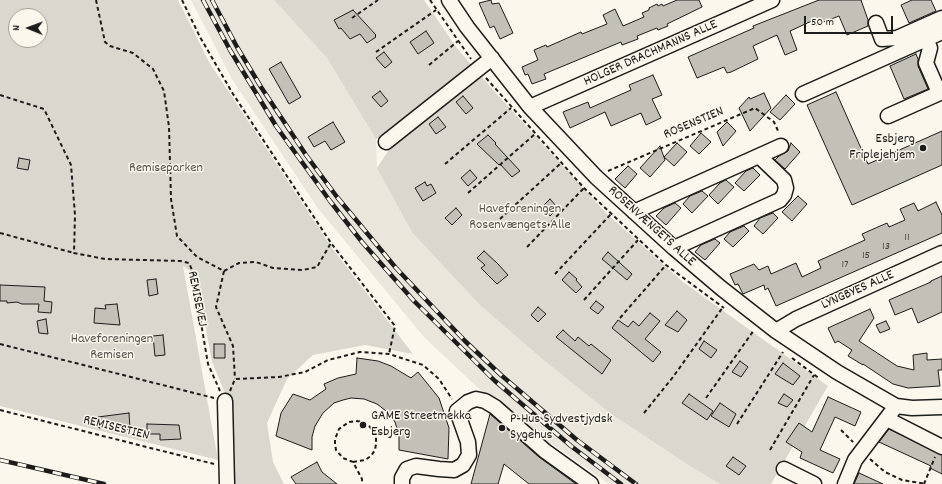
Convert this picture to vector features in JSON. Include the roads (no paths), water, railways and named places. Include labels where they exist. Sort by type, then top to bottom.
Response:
[{"type":"street","name":"ROSENVÆNGETS ALLE","points":[[449,0],[467,26],[530,107],[596,177],[674,248],[721,288],[776,331],[837,372],[896,406],[912,408],[942,407]]},
{"type":"street","name":"HOLGER DRACHMANNS ALLE","points":[[530,107],[772,0]]},
{"type":"street","points":[[876,23],[882,40],[896,38],[942,18]]},
{"type":"street","points":[[942,32],[926,63],[938,88],[942,88]]},
{"type":"street","points":[[933,47],[942,74]]},
{"type":"street","points":[[803,94],[933,47]]},
{"type":"street","points":[[386,142],[492,58]]},
{"type":"street","points":[[888,116],[942,92]]},
{"type":"street","points":[[634,212],[780,146]]},
{"type":"street","points":[[674,248],[780,200],[786,188],[784,180],[759,156]]},
{"type":"street","name":"LYNGBYES ALLE","points":[[776,331],[796,319],[942,253]]},
{"type":"street","points":[[402,484],[402,478],[407,469],[416,466],[454,470],[463,465],[469,455],[468,442],[457,411],[468,402],[476,399],[485,401],[494,407],[545,451],[591,484]]},
{"type":"street","points":[[225,401],[227,484]]},
{"type":"street","points":[[845,484],[855,460],[896,406]]},
{"type":"street","points":[[887,419],[941,446]]},
{"type":"street","points":[[784,469],[814,484]]},
{"type":"railway","points":[[203,0],[230,50],[276,126],[330,201],[362,242],[414,301],[495,381],[571,446],[621,484]]},
{"type":"railway","points":[[212,0],[237,47],[261,87],[306,155],[337,197],[396,268],[465,341],[501,375],[577,440],[636,484]]},
{"type":"railway","points":[[0,460],[104,484]]},
{"type":"place","name":"Esbjerg Friplejehjem","points":[[923,148]]},
{"type":"place","name":"GAME Streetmekka Esbjerg","points":[[363,425]]},
{"type":"place","name":"P-Hus Sydvestjydsk Sygehus","points":[[502,428]]},
{"type":"park label","name":"Remiseparken","points":[[166,169]]},
{"type":"park label","name":"Haveforeningen Rosenvængets Alle","points":[[520,218]]},
{"type":"park label","name":"Haveforeningen Remisen","points":[[112,348]]}]
